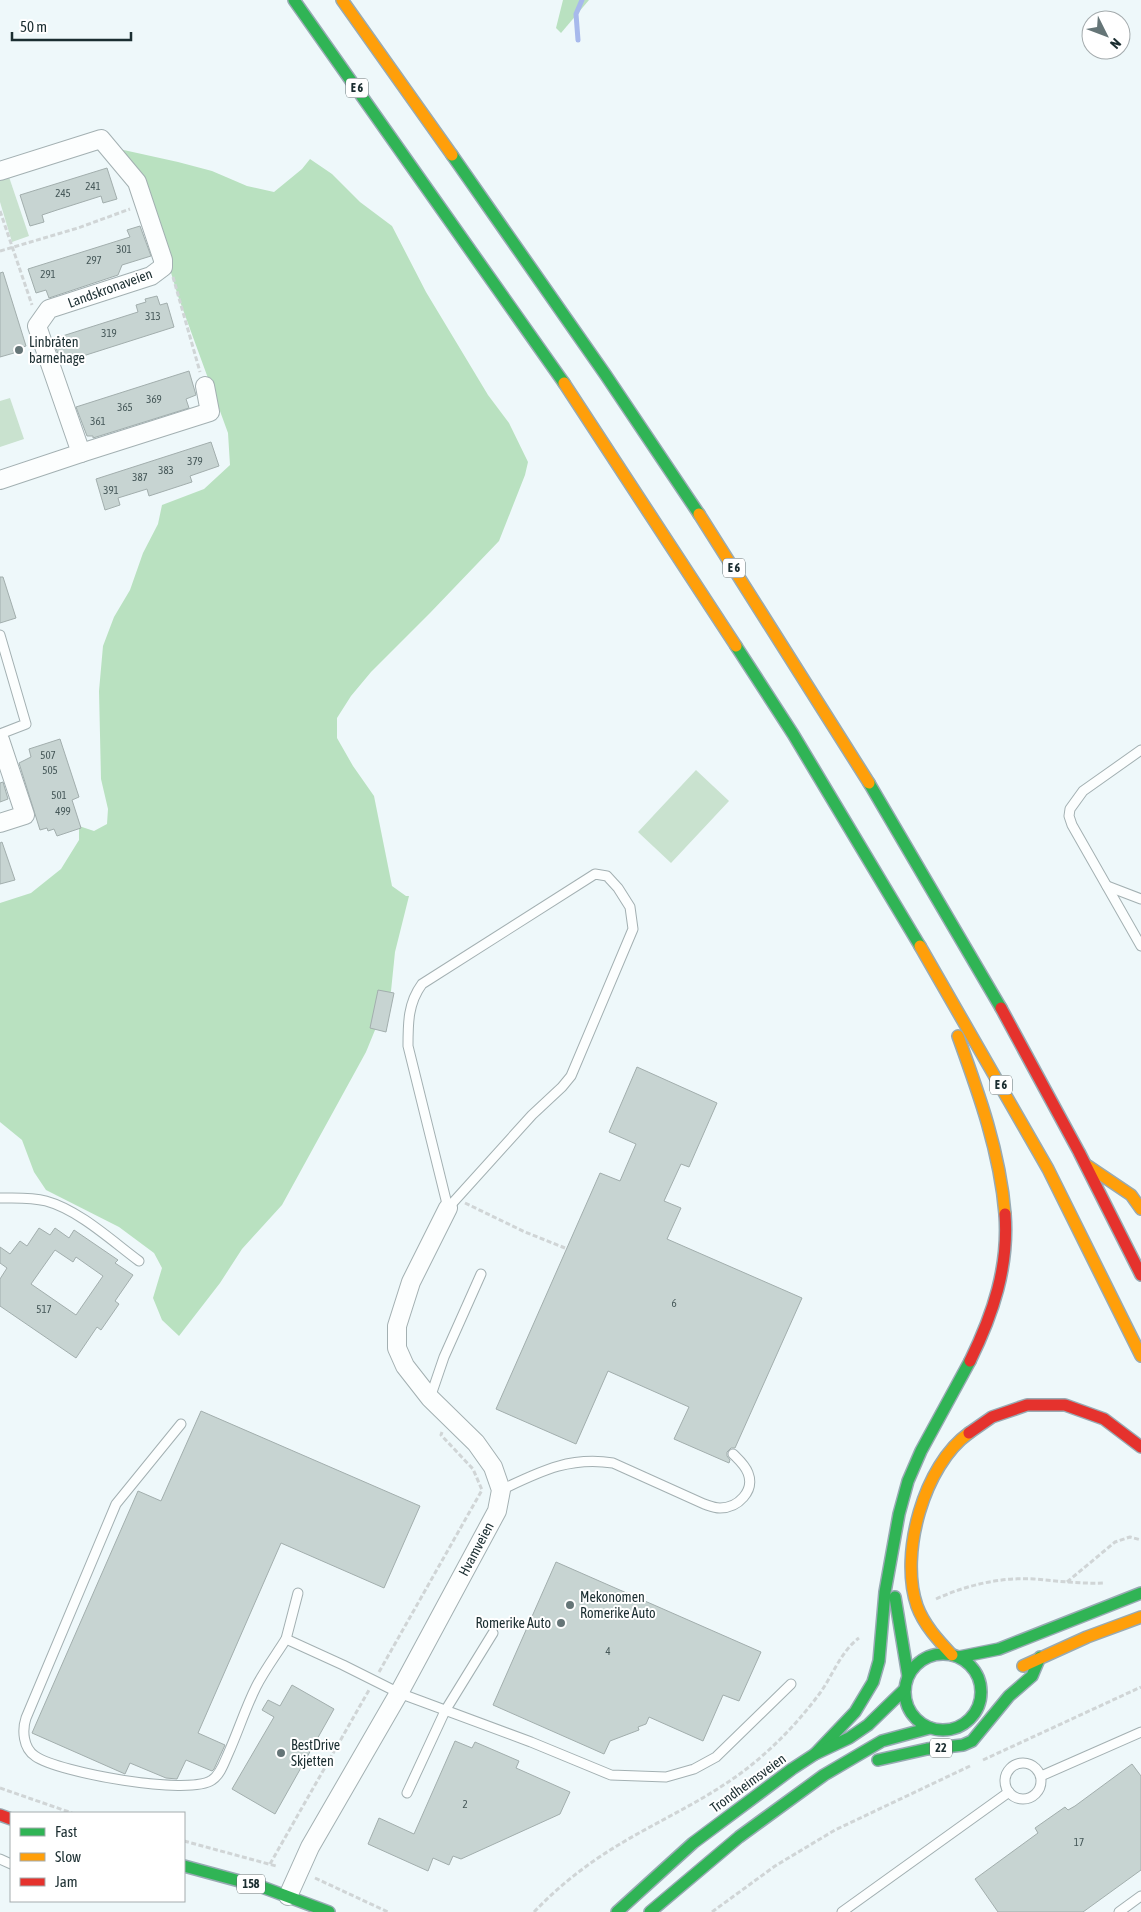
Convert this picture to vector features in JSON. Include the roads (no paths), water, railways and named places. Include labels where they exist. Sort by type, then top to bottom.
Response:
[{"type":"main road","name":"E 6","points":[[294,0],[526,327],[607,446],[793,734],[936,973],[1048,1170],[1141,1356]]},
{"type":"main road","name":"E 6","points":[[342,0],[653,444],[825,711],[924,873],[1003,1012],[1084,1163],[1141,1275]]},
{"type":"main road","points":[[815,1754],[857,1711],[872,1683],[880,1650],[883,1600],[900,1510],[909,1478],[983,1334],[994,1305],[1005,1255],[1006,1210],[999,1166],[970,1068],[936,973]]},
{"type":"main road","name":"E 6","points":[[1084,1163],[1131,1195],[1141,1208]]},
{"type":"main road","points":[[955,1656],[931,1631],[919,1612],[912,1582],[911,1566],[912,1544],[920,1506],[933,1475],[950,1449],[962,1436],[990,1417],[1031,1404],[1075,1407],[1100,1416],[1118,1427],[1141,1448]]},
{"type":"main road","points":[[894,1548],[895,1597],[908,1676]]},
{"type":"main road","points":[[955,1656],[999,1649],[1141,1593]]},
{"type":"main road","points":[[1012,1672],[1040,1657],[1141,1617]]},
{"type":"main road","points":[[908,1676],[913,1668],[926,1658],[943,1654],[955,1656],[967,1662],[978,1676],[981,1693],[980,1702]]},
{"type":"main road","name":"22","points":[[868,1764],[903,1754],[964,1745],[972,1741],[1009,1696],[1032,1676],[1040,1657]]},
{"type":"main road","name":"22","points":[[908,1676],[905,1689],[907,1704],[914,1717],[930,1728]]},
{"type":"main road","name":"22","points":[[650,1912],[705,1864],[806,1787],[845,1761],[882,1741],[930,1728],[946,1730],[961,1726],[973,1716],[980,1702],[995,1687]]},
{"type":"main road","name":"Trondheimsveien","points":[[617,1912],[693,1843],[765,1788],[815,1754],[849,1738],[868,1725],[905,1689]]},
{"type":"main road","name":"22","points":[[806,1787],[836,1781]]},
{"type":"main road","name":"158","points":[[185,1866],[262,1887],[329,1912]]},
{"type":"street","name":"Landskronaveien","points":[[0,171],[101,139],[137,182],[162,260],[163,267],[152,276],[49,310],[37,326],[81,453]]},
{"type":"street","points":[[0,480],[210,412],[204,386]]},
{"type":"street","points":[[0,740],[25,815],[0,823]]},
{"type":"street","name":"Hvamveien","points":[[288,1896],[310,1847],[398,1693],[498,1511],[500,1490],[493,1467],[476,1443],[430,1398],[405,1366],[397,1348],[397,1326],[411,1282],[452,1203]]},
{"type":"lane","points":[[0,635],[26,724],[0,734]]},
{"type":"lane","points":[[1141,750],[1083,790],[1070,809],[1069,816],[1072,826],[1141,946]]},
{"type":"lane","points":[[595,874],[607,876],[630,906],[633,929],[571,1076],[532,1115],[452,1203],[408,1046],[408,1019],[413,996],[422,984],[595,874]]},
{"type":"lane","points":[[1107,886],[1141,899]]},
{"type":"lane","points":[[0,1198],[25,1198],[60,1206],[80,1218],[139,1261]]},
{"type":"lane","points":[[430,1398],[444,1357],[481,1274]]},
{"type":"lane","points":[[181,1424],[116,1504],[26,1718],[23,1732],[28,1749],[34,1756],[43,1760],[90,1775],[185,1787],[204,1784],[216,1778],[256,1685],[286,1640],[298,1593]]},
{"type":"lane","points":[[500,1490],[554,1467],[569,1462],[583,1461],[612,1464],[704,1504],[724,1508],[737,1504],[749,1489],[747,1470],[733,1454]]},
{"type":"lane","points":[[407,1793],[445,1712],[493,1633]]},
{"type":"lane","points":[[286,1640],[343,1665],[398,1693],[445,1712],[531,1742],[611,1775],[666,1777],[694,1769],[716,1757],[791,1684]]},
{"type":"lane","points":[[1041,1776],[1141,1732]]},
{"type":"lane","points":[[1016,1764],[1031,1764],[1036,1768],[1041,1776],[1042,1784],[1039,1792],[1029,1799],[1019,1799],[1009,1792],[1006,1787],[1008,1771],[1016,1764]]},
{"type":"lane","points":[[842,1912],[1009,1792]]},
{"type":"lane","points":[[1119,1912],[1141,1896]]},
{"type":"waterway","points":[[578,40],[576,14],[582,0]]},
{"type":"place","name":"Linbråten barnehage","points":[[19,350]]},
{"type":"place","name":"Mekonomen Romerike Auto","points":[[570,1605]]},
{"type":"place","name":"Romerike Auto","points":[[561,1623]]},
{"type":"place","name":"BestDrive Skjetten","points":[[281,1753]]}]
